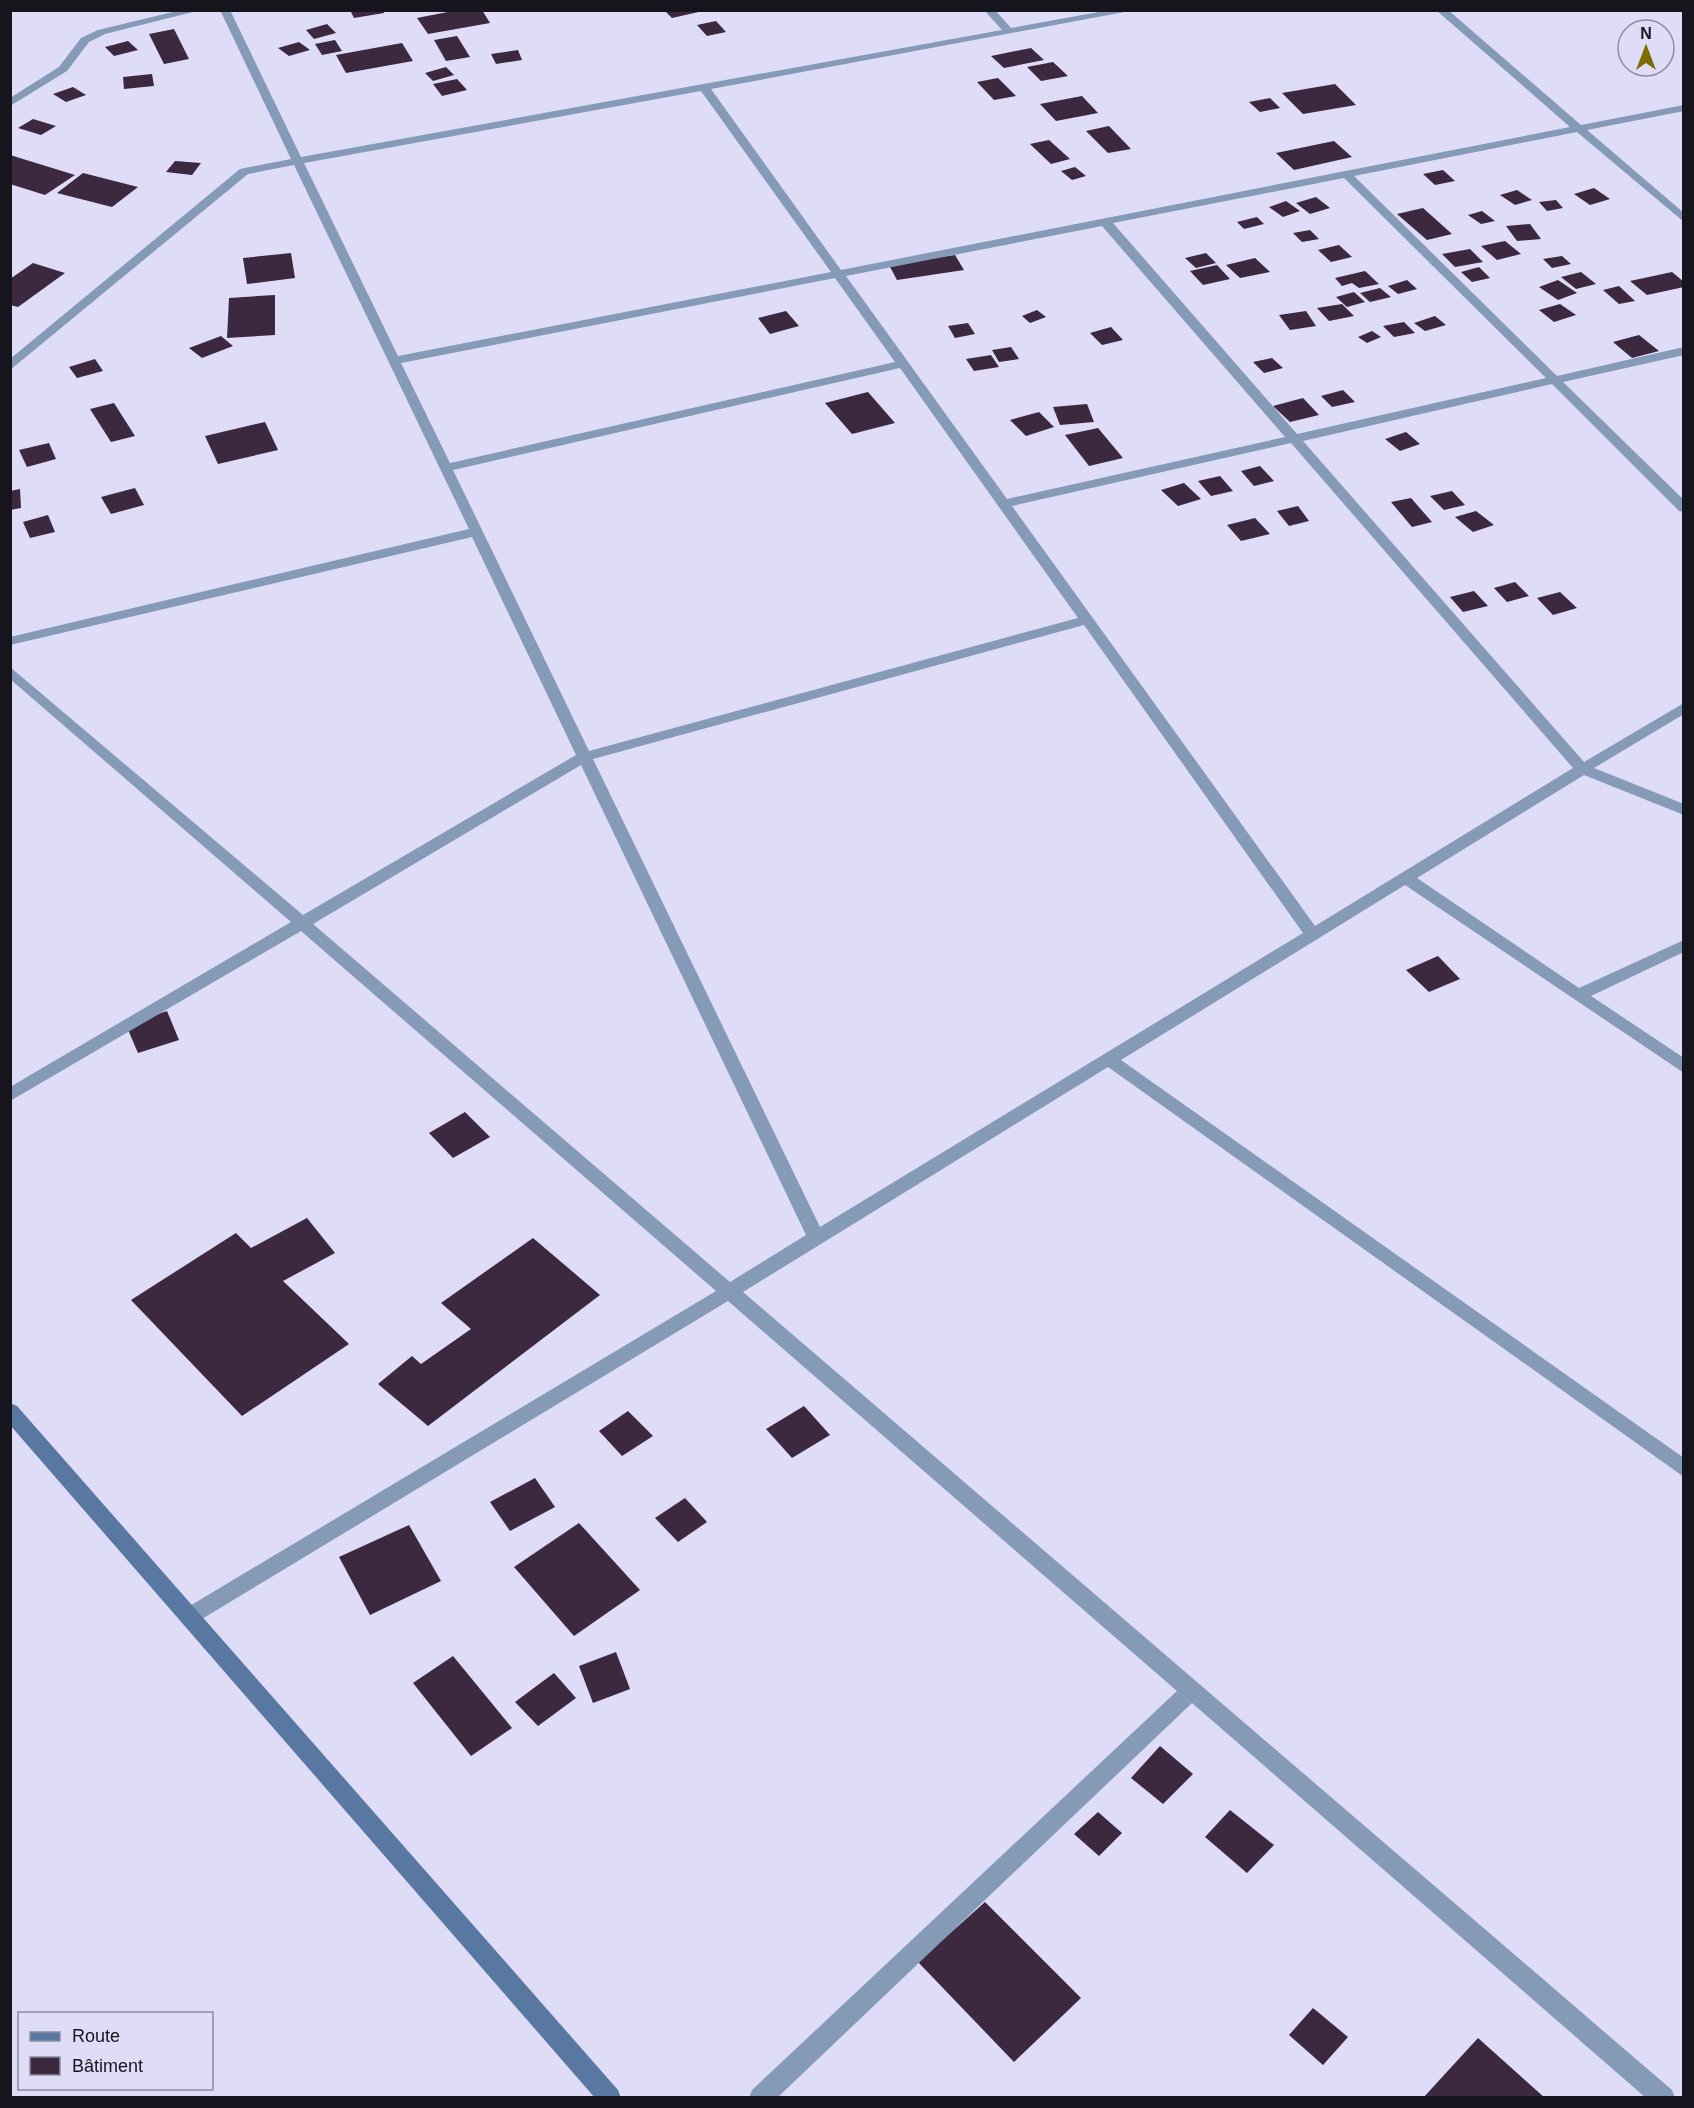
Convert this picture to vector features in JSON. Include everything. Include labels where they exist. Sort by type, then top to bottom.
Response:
[{"type":"main road","points":[[10,1411],[610,2097]]},
{"type":"street","points":[[10,103],[63,69],[85,40],[102,32],[196,10]]},
{"type":"street","points":[[225,10],[816,1237]]},
{"type":"street","points":[[989,10],[1009,32]]},
{"type":"street","points":[[10,366],[244,171],[1130,10]]},
{"type":"street","points":[[1441,10],[1683,219]]},
{"type":"street","points":[[704,87],[1312,933]]},
{"type":"street","points":[[393,361],[1683,108]]},
{"type":"street","points":[[1346,174],[1683,508]]},
{"type":"street","points":[[1105,222],[1582,769],[1683,810]]},
{"type":"street","points":[[1004,504],[1683,351]]},
{"type":"street","points":[[444,468],[903,364]]},
{"type":"street","points":[[10,641],[476,532]]},
{"type":"street","points":[[10,1095],[584,757],[1087,620]]},
{"type":"street","points":[[10,671],[1664,2097]]},
{"type":"street","points":[[190,1616],[730,1291],[1683,707]]},
{"type":"street","points":[[1405,877],[1683,1067]]},
{"type":"street","points":[[1578,995],[1683,945]]},
{"type":"street","points":[[1107,1058],[1683,1469]]},
{"type":"street","points":[[760,2097],[1192,1690]]},
{"type":"building","points":[[350,10],[383,10],[384,13],[354,18]]},
{"type":"building","points":[[458,10],[482,10],[490,23],[428,34],[417,18]]},
{"type":"building","points":[[664,10],[703,10],[703,11],[672,18]]},
{"type":"building","points":[[716,21],[726,32],[707,36],[697,25]]},
{"type":"building","points":[[327,24],[336,33],[314,39],[306,30]]},
{"type":"building","points":[[174,29],[189,59],[164,64],[149,34]]},
{"type":"building","points":[[457,36],[470,57],[446,61],[434,40]]},
{"type":"building","points":[[335,40],[342,51],[322,55],[315,44]]},
{"type":"building","points":[[128,41],[138,50],[114,56],[105,47]]},
{"type":"building","points":[[299,42],[310,50],[289,56],[278,48]]},
{"type":"building","points":[[402,43],[413,61],[346,73],[336,55]]},
{"type":"building","points":[[1031,48],[1044,60],[1004,68],[991,56]]},
{"type":"building","points":[[518,50],[522,60],[496,64],[491,54]]},
{"type":"building","points":[[1053,62],[1068,76],[1041,81],[1027,67]]},
{"type":"building","points":[[446,67],[454,75],[433,81],[425,73]]},
{"type":"building","points":[[152,74],[154,86],[124,89],[123,77]]},
{"type":"building","points":[[998,78],[1016,96],[994,100],[977,82]]},
{"type":"building","points":[[457,79],[467,90],[442,96],[433,84]]},
{"type":"building","points":[[1335,84],[1356,105],[1303,114],[1282,93]]},
{"type":"building","points":[[73,87],[86,95],[66,102],[53,94]]},
{"type":"building","points":[[1082,96],[1098,113],[1056,121],[1040,104]]},
{"type":"building","points":[[1270,98],[1280,108],[1260,112],[1249,102]]},
{"type":"building","points":[[33,119],[56,126],[41,135],[18,128]]},
{"type":"building","points":[[1109,126],[1131,149],[1108,153],[1086,131]]},
{"type":"building","points":[[1049,140],[1070,159],[1051,164],[1030,144]]},
{"type":"building","points":[[1334,141],[1352,157],[1294,170],[1276,153]]},
{"type":"building","points":[[10,155],[75,175],[45,195],[10,184]]},
{"type":"building","points":[[175,161],[201,163],[192,175],[166,172]]},
{"type":"building","points":[[1075,167],[1086,176],[1072,180],[1061,171]]},
{"type":"building","points":[[1443,170],[1455,181],[1435,185],[1423,174]]},
{"type":"building","points":[[83,173],[138,187],[112,207],[57,193]]},
{"type":"building","points":[[1594,188],[1610,199],[1590,205],[1574,194]]},
{"type":"building","points":[[1517,190],[1532,200],[1515,205],[1500,195]]},
{"type":"building","points":[[1316,197],[1330,208],[1310,214],[1296,203]]},
{"type":"building","points":[[1556,200],[1563,208],[1547,211],[1539,202]]},
{"type":"building","points":[[1286,201],[1300,211],[1283,217],[1269,207]]},
{"type":"building","points":[[1423,208],[1452,234],[1427,240],[1397,214]]},
{"type":"building","points":[[1482,211],[1495,221],[1481,224],[1468,215]]},
{"type":"building","points":[[1257,217],[1264,224],[1244,229],[1237,222]]},
{"type":"building","points":[[1530,224],[1541,239],[1517,241],[1506,226]]},
{"type":"building","points":[[1310,230],[1319,239],[1302,242],[1293,233]]},
{"type":"building","points":[[1505,241],[1521,254],[1497,260],[1481,246]]},
{"type":"building","points":[[1339,245],[1352,257],[1331,262],[1318,250]]},
{"type":"building","points":[[1470,249],[1483,262],[1455,267],[1442,254]]},
{"type":"building","points":[[291,253],[295,278],[247,284],[243,258]]},
{"type":"building","points":[[1206,253],[1216,263],[1196,268],[1185,258]]},
{"type":"building","points":[[955,255],[964,270],[897,280],[889,265]]},
{"type":"building","points":[[1562,256],[1571,264],[1552,268],[1543,259]]},
{"type":"building","points":[[1255,258],[1270,272],[1240,278],[1226,265]]},
{"type":"building","points":[[33,263],[65,273],[18,307],[10,305],[10,279]]},
{"type":"building","points":[[1217,265],[1230,279],[1203,285],[1190,271]]},
{"type":"building","points":[[1479,267],[1490,278],[1472,282],[1461,272]]},
{"type":"building","points":[[1365,271],[1379,284],[1359,288],[1352,283],[1342,286],[1335,278]]},
{"type":"building","points":[[1581,272],[1596,284],[1576,289],[1561,277]]},
{"type":"building","points":[[1672,272],[1684,282],[1684,287],[1647,295],[1630,281]]},
{"type":"building","points":[[1407,280],[1417,289],[1398,294],[1388,286]]},
{"type":"building","points":[[1558,280],[1577,293],[1558,300],[1539,287]]},
{"type":"building","points":[[1619,286],[1635,301],[1619,304],[1603,290]]},
{"type":"building","points":[[1380,288],[1391,297],[1370,302],[1360,293]]},
{"type":"building","points":[[1354,292],[1365,302],[1347,307],[1336,297]]},
{"type":"building","points":[[275,295],[275,335],[227,338],[229,298]]},
{"type":"building","points":[[1342,304],[1354,316],[1329,321],[1317,308]]},
{"type":"building","points":[[1560,304],[1576,315],[1554,322],[1539,310]]},
{"type":"building","points":[[1037,310],[1046,317],[1030,323],[1022,316]]},
{"type":"building","points":[[786,311],[799,326],[770,334],[758,318]]},
{"type":"building","points":[[1306,311],[1316,326],[1290,330],[1279,315]]},
{"type":"building","points":[[1435,316],[1446,325],[1425,331],[1414,323]]},
{"type":"building","points":[[1404,322],[1415,333],[1394,337],[1383,326]]},
{"type":"building","points":[[968,323],[975,334],[955,338],[948,326]]},
{"type":"building","points":[[1111,327],[1123,340],[1102,345],[1090,333]]},
{"type":"building","points":[[1372,331],[1381,337],[1367,343],[1358,337]]},
{"type":"building","points":[[1639,335],[1659,351],[1632,358],[1613,342]]},
{"type":"building","points":[[221,336],[233,346],[202,358],[189,348]]},
{"type":"building","points":[[1011,347],[1019,359],[999,362],[992,350]]},
{"type":"building","points":[[991,355],[999,367],[974,371],[966,359]]},
{"type":"building","points":[[1272,358],[1283,368],[1264,373],[1253,362]]},
{"type":"building","points":[[95,359],[103,371],[77,378],[69,367]]},
{"type":"building","points":[[1343,390],[1355,402],[1332,407],[1321,396]]},
{"type":"building","points":[[868,392],[895,423],[852,434],[825,403]]},
{"type":"building","points":[[1303,398],[1319,415],[1290,422],[1273,406]]},
{"type":"building","points":[[114,403],[135,436],[111,442],[90,409]]},
{"type":"building","points":[[1087,404],[1094,422],[1060,425],[1053,407]]},
{"type":"building","points":[[1039,412],[1054,427],[1026,436],[1010,420]]},
{"type":"building","points":[[265,422],[278,450],[218,464],[205,436]]},
{"type":"building","points":[[1098,428],[1123,458],[1089,466],[1065,435]]},
{"type":"building","points":[[1406,432],[1420,444],[1400,451],[1385,439]]},
{"type":"building","points":[[49,443],[56,459],[27,467],[19,450]]},
{"type":"building","points":[[1260,466],[1274,481],[1254,486],[1241,471]]},
{"type":"building","points":[[1220,476],[1233,491],[1211,496],[1198,481]]},
{"type":"building","points":[[1184,483],[1201,499],[1178,506],[1161,490]]},
{"type":"building","points":[[135,488],[144,505],[111,514],[101,497]]},
{"type":"building","points":[[20,489],[21,508],[10,510],[10,491]]},
{"type":"building","points":[[1452,491],[1465,505],[1444,510],[1430,496]]},
{"type":"building","points":[[1411,498],[1432,522],[1412,527],[1391,502]]},
{"type":"building","points":[[1298,506],[1309,521],[1289,526],[1277,511]]},
{"type":"building","points":[[1476,511],[1494,525],[1473,532],[1455,517]]},
{"type":"building","points":[[48,515],[55,532],[30,538],[23,522]]},
{"type":"building","points":[[1255,518],[1270,534],[1241,541],[1227,525]]},
{"type":"building","points":[[1515,582],[1529,596],[1507,602],[1494,588]]},
{"type":"building","points":[[1474,591],[1488,606],[1463,612],[1450,597]]},
{"type":"building","points":[[1560,592],[1577,608],[1553,615],[1537,598]]},
{"type":"building","points":[[1438,956],[1460,979],[1429,992],[1406,970]]},
{"type":"building","points":[[167,1011],[179,1040],[138,1053],[126,1025]]},
{"type":"building","points":[[465,1112],[490,1137],[453,1158],[429,1133]]},
{"type":"building","points":[[307,1218],[335,1253],[283,1281],[349,1344],[242,1416],[131,1300],[236,1233],[251,1248]]},
{"type":"building","points":[[533,1238],[600,1295],[428,1426],[378,1384],[412,1356],[421,1364],[471,1329],[441,1303]]},
{"type":"building","points":[[804,1406],[830,1435],[792,1458],[766,1429]]},
{"type":"building","points":[[628,1411],[653,1436],[622,1456],[599,1431]]},
{"type":"building","points":[[535,1478],[555,1507],[510,1531],[490,1502]]},
{"type":"building","points":[[685,1498],[707,1522],[678,1542],[655,1518]]},
{"type":"building","points":[[579,1523],[640,1590],[574,1636],[514,1567]]},
{"type":"building","points":[[409,1525],[441,1581],[370,1615],[339,1557]]},
{"type":"building","points":[[616,1652],[630,1689],[593,1703],[579,1666]]},
{"type":"building","points":[[453,1656],[512,1728],[471,1756],[413,1683]]},
{"type":"building","points":[[554,1673],[576,1698],[538,1726],[515,1702]]},
{"type":"building","points":[[1160,1746],[1193,1774],[1163,1804],[1131,1778]]},
{"type":"building","points":[[1230,1810],[1274,1845],[1247,1873],[1205,1837]]},
{"type":"building","points":[[1098,1812],[1122,1833],[1099,1856],[1074,1834]]},
{"type":"building","points":[[985,1902],[1081,1998],[1014,2062],[918,1962]]},
{"type":"building","points":[[1313,2008],[1348,2037],[1323,2065],[1289,2035]]},
{"type":"building","points":[[1478,2038],[1545,2098],[1423,2098]]}]
